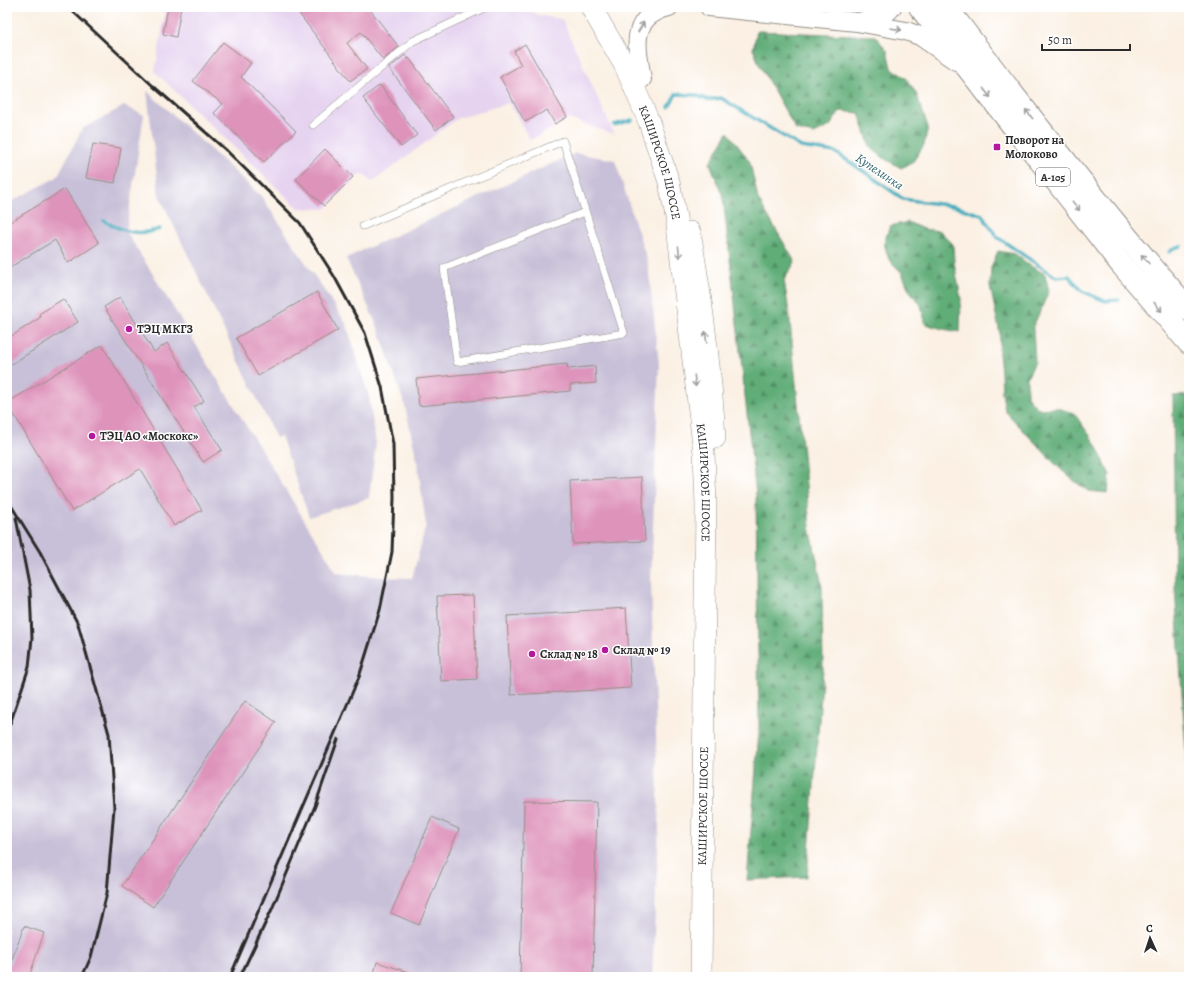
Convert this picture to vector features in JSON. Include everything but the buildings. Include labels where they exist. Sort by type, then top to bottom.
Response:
[{"type":"highway","name":"А-105","points":[[920,7],[1121,264],[1189,343]]},
{"type":"highway","name":"А-105","points":[[946,7],[1138,251],[1189,310]]},
{"type":"main road","name":"КАШИРСКОЕ ШОССЕ","points":[[591,7],[625,66],[650,122],[669,182],[676,217],[704,453],[706,505],[701,977]]},
{"type":"main road","name":"КАШИРСКОЕ ШОССЕ","points":[[605,7],[642,79],[669,142],[682,187],[700,288],[712,395],[718,495],[712,977]]},
{"type":"main road","points":[[642,79],[637,51],[637,33],[643,23],[652,14],[669,7]]},
{"type":"main road","points":[[857,22],[876,19],[888,12],[892,7]]},
{"type":"main road","points":[[729,8],[788,11],[906,31],[920,36],[969,70]]},
{"type":"lane","points":[[313,125],[413,41],[486,7]]},
{"type":"lane","points":[[363,226],[563,141],[586,212],[624,333],[457,362],[444,268],[586,212]]},
{"type":"shaded area","points":[[166,7],[523,7],[541,16],[562,19],[614,134],[570,119],[530,140],[509,103],[458,118],[373,182],[361,173],[325,209],[298,208],[155,72]]},
{"type":"shaded area","points":[[147,91],[261,196],[346,323],[369,397],[376,443],[369,498],[309,517],[281,436],[276,438],[159,195]]},
{"type":"shaded area","points":[[124,106],[144,115],[126,231],[337,573],[412,578],[426,525],[417,461],[405,406],[379,330],[346,258],[575,153],[615,160],[648,263],[659,364],[651,582],[659,827],[652,977],[7,977],[7,204],[57,177],[82,129]]},
{"type":"green space","points":[[757,31],[875,36],[887,50],[891,68],[906,78],[916,93],[928,127],[924,145],[912,163],[901,168],[885,159],[870,147],[859,113],[840,111],[830,126],[814,134],[796,130],[760,66],[753,49]]},
{"type":"green space","points":[[728,132],[750,162],[758,199],[795,262],[784,280],[789,312],[810,526],[822,586],[823,669],[807,877],[747,880],[759,731],[756,495],[723,197],[710,163]]},
{"type":"green space","points":[[908,222],[923,229],[940,231],[953,244],[954,262],[961,299],[960,332],[925,324],[921,305],[909,290],[902,273],[889,260],[884,243],[890,226]]},
{"type":"green space","points":[[998,251],[1015,254],[1029,265],[1045,274],[1049,291],[1033,327],[1035,362],[1027,378],[1027,396],[1038,409],[1057,408],[1074,413],[1095,443],[1110,475],[1108,493],[1088,491],[1073,480],[1058,467],[1005,411],[999,353],[1000,334],[990,286],[991,267]]},
{"type":"green space","points":[[1189,395],[1188,784],[1175,588],[1173,396]]},
{"type":"waterway","name":"Купелинка","points":[[669,107],[676,94],[695,95],[708,100],[721,98],[801,147],[835,152],[903,199],[953,206],[982,215],[997,237],[1056,277],[1069,276],[1082,291],[1105,301],[1119,300]]},
{"type":"waterway","name":"Купелинка","points":[[614,125],[632,120]]},
{"type":"waterway","name":"Купелинка","points":[[104,221],[118,228],[131,232],[145,232],[160,229]]},
{"type":"waterway","name":"Купелинка","points":[[1169,252],[1174,248],[1181,246]]},
{"type":"railway","points":[[68,7],[152,85],[227,151],[300,223],[334,276],[365,333],[382,387],[393,444],[394,498],[392,552],[380,610],[359,677],[230,977]]},
{"type":"railway","points":[[7,499],[40,552],[78,624],[109,734],[114,808],[107,893],[91,957],[82,977]]},
{"type":"railway","points":[[7,730],[29,667],[32,638],[30,590],[16,518]]},
{"type":"railway","points":[[240,977],[272,909],[315,806],[338,739]]},
{"type":"place","name":"Поворот на Молоково","points":[[997,147]]},
{"type":"place","name":"ТЭЦ МКГЗ","points":[[129,329]]},
{"type":"place","name":"ТЭЦ АО «Москокс»","points":[[92,436]]},
{"type":"place","name":"Склад № 19","points":[[605,650]]},
{"type":"place","name":"Склад № 18","points":[[532,654]]}]
